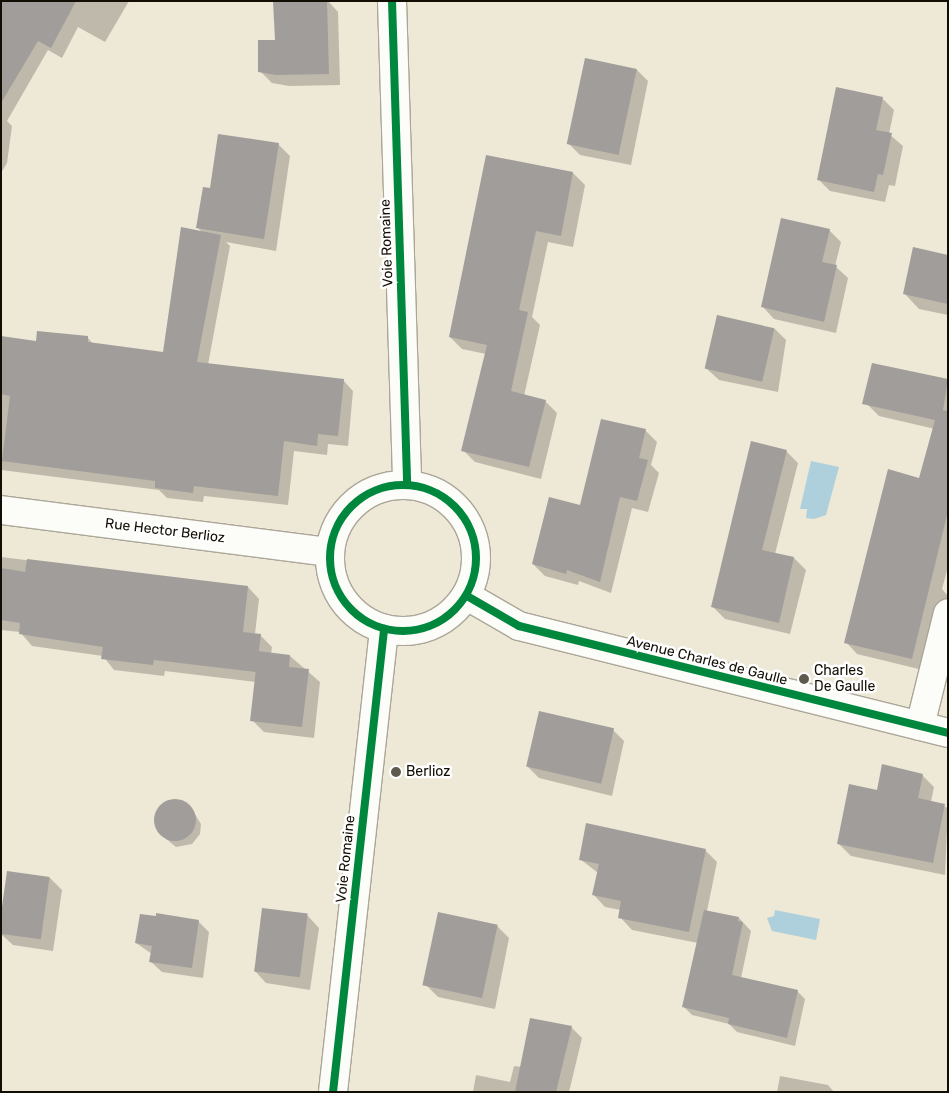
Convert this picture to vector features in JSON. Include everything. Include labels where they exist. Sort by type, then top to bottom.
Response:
[{"type":"street","name":"Voie Romaine","points":[[392,1],[407,484]]},
{"type":"street","points":[[407,484],[431,489],[453,502],[468,522],[477,547],[476,572],[467,596],[452,614],[431,626],[407,631],[384,629],[360,618],[343,600],[332,577],[329,552],[334,530],[346,510],[363,496],[384,486],[407,484]]},
{"type":"street","name":"Rue Hector Berlioz","points":[[1,510],[329,552]]},
{"type":"street","name":"Avenue Charles de Gaulle","points":[[467,596],[519,626],[948,733]]},
{"type":"street","points":[[920,726],[948,613]]},
{"type":"street","name":"Voie Romaine","points":[[333,1092],[384,629]]},
{"type":"water","points":[[811,461],[839,467],[826,515],[814,519],[806,518],[807,509],[800,509]]},
{"type":"water","points":[[775,910],[820,919],[816,940],[772,931],[767,918],[774,916]]},
{"type":"building","points":[[1,1],[76,1],[51,48],[38,41],[1,103]]},
{"type":"building","points":[[273,1],[327,1],[329,74],[276,75],[258,72],[258,40],[275,40]]},
{"type":"building","points":[[585,58],[637,69],[619,155],[567,144]]},
{"type":"building","points":[[836,87],[883,97],[876,130],[892,133],[883,175],[878,174],[874,192],[817,180]]},
{"type":"building","points":[[218,134],[279,143],[264,239],[196,228],[203,187],[210,188]]},
{"type":"building","points":[[486,155],[573,172],[561,236],[536,231],[519,310],[528,312],[511,391],[546,400],[529,467],[461,451],[487,345],[449,337]]},
{"type":"building","points":[[781,218],[830,229],[822,262],[837,265],[824,322],[761,307]]},
{"type":"building","points":[[181,227],[221,235],[197,362],[344,379],[338,436],[318,434],[317,446],[284,441],[278,496],[194,486],[193,493],[155,488],[155,481],[2,461],[10,396],[1,394],[1,336],[36,341],[37,331],[88,336],[88,342],[163,352]]},
{"type":"building","points":[[913,247],[948,255],[948,304],[903,294]]},
{"type":"building","points":[[717,315],[774,328],[762,382],[705,369]]},
{"type":"building","points":[[872,363],[948,379],[943,410],[948,411],[948,511],[912,659],[844,643],[888,469],[919,478],[935,420],[862,404]]},
{"type":"building","points":[[601,419],[646,429],[639,458],[648,460],[637,501],[620,497],[600,582],[567,570],[566,574],[532,564],[549,497],[580,505]]},
{"type":"building","points":[[751,441],[787,450],[762,550],[794,557],[779,623],[711,607]]},
{"type":"building","points":[[27,559],[248,586],[243,632],[261,634],[256,672],[154,660],[153,665],[101,659],[103,647],[19,634],[20,623],[1,620],[1,568],[25,572]]},
{"type":"building","points":[[258,651],[290,655],[289,667],[309,669],[302,727],[250,721]]},
{"type":"building","points":[[539,711],[614,728],[601,784],[526,767]]},
{"type":"building","points":[[882,764],[923,774],[918,798],[945,804],[933,863],[837,844],[849,784],[877,790]]},
{"type":"building","points":[[171,799],[179,799],[190,805],[196,820],[190,835],[179,841],[171,841],[160,835],[154,824],[154,816],[160,805]]},
{"type":"building","points":[[586,823],[706,849],[689,932],[618,918],[621,901],[592,895],[599,864],[579,860]]},
{"type":"building","points":[[7,871],[50,877],[41,939],[1,934],[1,914]]},
{"type":"building","points":[[262,908],[308,914],[300,977],[254,972]]},
{"type":"building","points":[[704,910],[739,917],[738,921],[743,922],[732,975],[798,990],[787,1038],[728,1024],[729,1018],[682,1007]]},
{"type":"building","points":[[438,912],[498,925],[482,998],[422,985]]},
{"type":"building","points":[[156,913],[199,920],[192,968],[149,962],[152,946],[135,943],[140,914],[156,916]]},
{"type":"building","points":[[530,1018],[572,1026],[556,1092],[515,1092]]},
{"type":"cycle path","points":[[392,1],[407,484]]},
{"type":"cycle path","points":[[403,485],[431,490],[455,506],[471,530],[476,558],[471,586],[455,610],[431,626],[403,631],[375,626],[351,610],[335,586],[330,558],[335,530],[351,506],[375,490],[403,485]]},
{"type":"cycle path","points":[[467,596],[519,626],[948,733]]},
{"type":"cycle path","points":[[333,1092],[384,629]]},
{"type":"place","name":"Charles De Gaulle","points":[[804,679]]},
{"type":"place","name":"Berlioz","points":[[396,772]]}]
